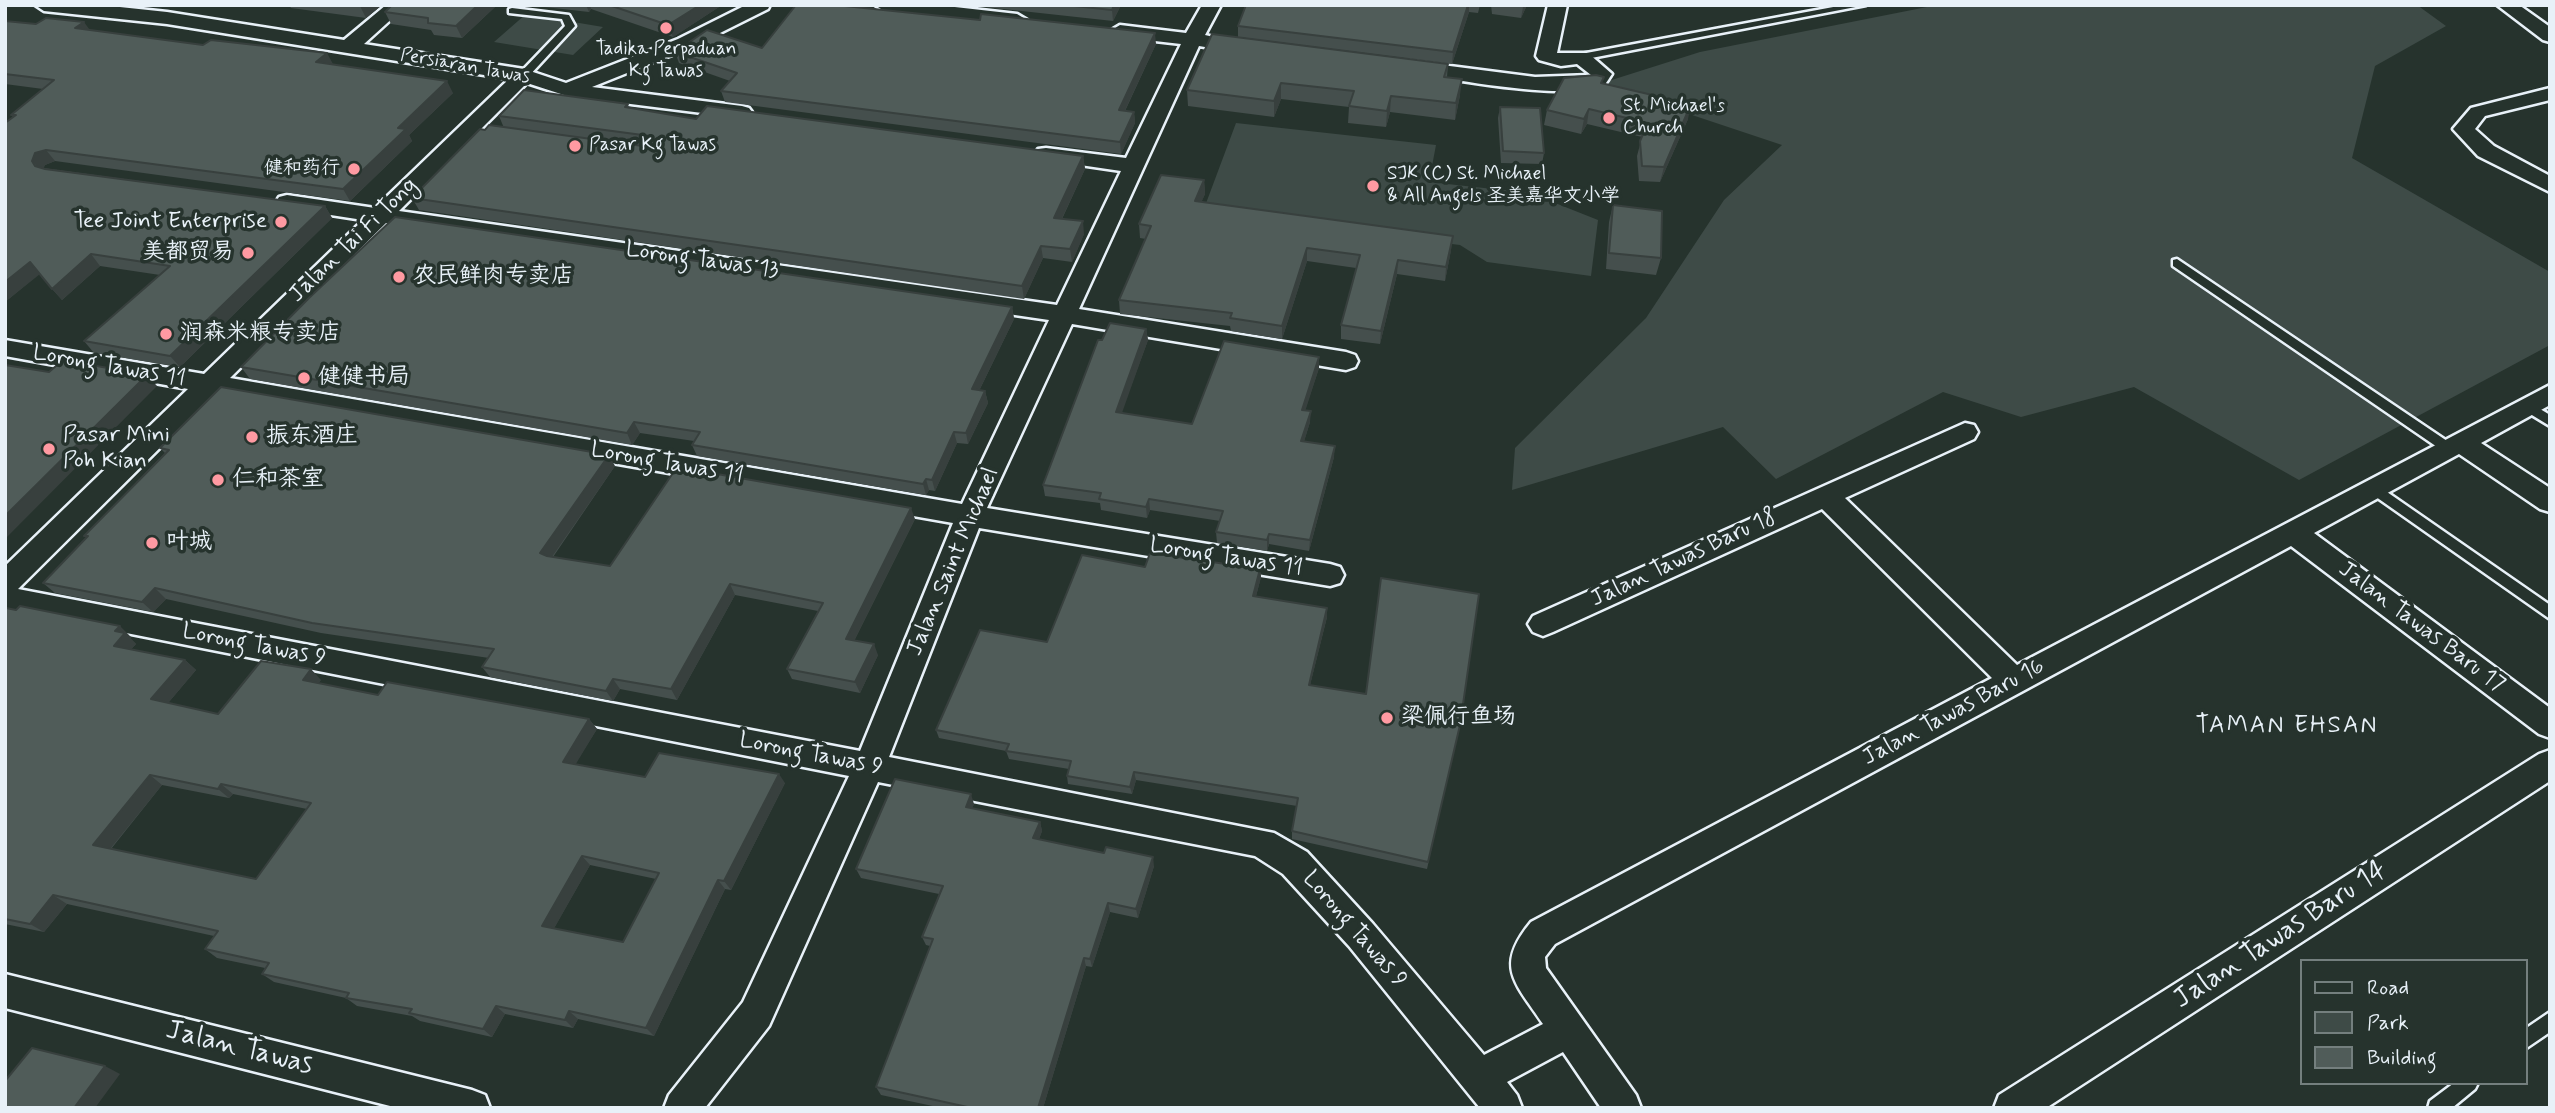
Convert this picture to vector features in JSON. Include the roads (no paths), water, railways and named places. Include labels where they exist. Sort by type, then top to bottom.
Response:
[{"type":"street","name":"Persiaran Tawas","points":[[44,5],[167,18],[524,75],[567,90],[769,116]]},
{"type":"street","points":[[167,18],[184,5]]},
{"type":"street","points":[[348,47],[398,5]]},
{"type":"street","points":[[567,90],[684,43],[761,5]]},
{"type":"street","points":[[884,5],[1032,22]]},
{"type":"street","name":"Jalan Saint Michael","points":[[682,1108],[756,1014],[870,766],[971,516],[1063,314],[1193,39],[1212,5]]},
{"type":"street","points":[[1393,65],[1537,83],[1582,83],[1598,79],[1602,74],[1600,70],[1581,58],[1561,60],[1546,55],[1558,5]]},
{"type":"street","points":[[2507,5],[2550,36]]},
{"type":"street","points":[[1099,29],[1233,44]]},
{"type":"street","name":"Jalan Tai Fi Tong","points":[[5,584],[382,214],[475,130],[524,75]]},
{"type":"street","points":[[2550,94],[2478,112],[2464,129],[2486,151],[2550,185]]},
{"type":"street","points":[[1026,151],[1134,166]]},
{"type":"street","name":"Lorong Tawas 13","points":[[260,198],[1063,314],[1346,361]]},
{"type":"street","name":"Lorong Tawas 11","points":[[5,348],[971,516],[1330,575]]},
{"type":"street","name":"Jalan Tawas Baru 16","points":[[1623,1108],[1529,973],[1528,952],[1543,933],[2454,445],[2542,407]]},
{"type":"street","name":"Jalan Tawas Baru 18","points":[[1543,624],[1965,432]]},
{"type":"street","points":[[2454,445],[2550,502]]},
{"type":"street","points":[[1825,495],[2014,681]]},
{"type":"street","name":"Jalan Tawas Baru 17","points":[[2292,531],[2550,725]]},
{"type":"street","name":"Lorong Tawas 9","points":[[5,598],[1262,843],[1296,863],[1362,935],[1504,1108]]},
{"type":"street","name":"Jalan Tawas Baru 14","points":[[2012,1108],[2550,764]]},
{"type":"street","name":"Jalan Tawas","points":[[5,991],[472,1108]]},
{"type":"street","points":[[1480,1077],[1568,1030]]},
{"type":"lane","points":[[1581,58],[1861,5]]},
{"type":"lane","points":[[512,11],[566,17],[570,26],[524,75]]},
{"type":"lane","points":[[2177,263],[2454,445]]},
{"type":"lane","points":[[2374,488],[2550,613]]},
{"type":"lane","points":[[2527,1038],[2550,1021]]},
{"type":"lane","points":[[2437,1108],[2466,1085]]},
{"type":"place","name":"Tadika Perpaduan Kg Tawas","points":[[666,28]]},
{"type":"place","name":"St. Michael's Church","points":[[1609,118]]},
{"type":"place","name":"Pasar Kg Tawas","points":[[575,146]]},
{"type":"place","name":"健和药行","points":[[354,169]]},
{"type":"place","name":"SJK (C) St. Michael & All Angels 圣美嘉华文小学","points":[[1373,186]]},
{"type":"place","name":"Tee Joint Enterprise","points":[[281,222]]},
{"type":"place","name":"美都贸易","points":[[248,253]]},
{"type":"place","name":"农民鲜肉专卖店","points":[[399,277]]},
{"type":"place","name":"润森米粮专卖店","points":[[166,334]]},
{"type":"place","name":"健健书局","points":[[304,378]]},
{"type":"place","name":"振东酒庄","points":[[252,437]]},
{"type":"place","name":"Pasar Mini Poh Kian","points":[[49,449]]},
{"type":"place","name":"仁和茶室","points":[[218,480]]},
{"type":"place","name":"叶城","points":[[152,543]]},
{"type":"place","name":"梁佩行鱼场","points":[[1387,718]]},
{"type":"district","name":"TAMAN EHSAN","points":[[2287,727]]}]
